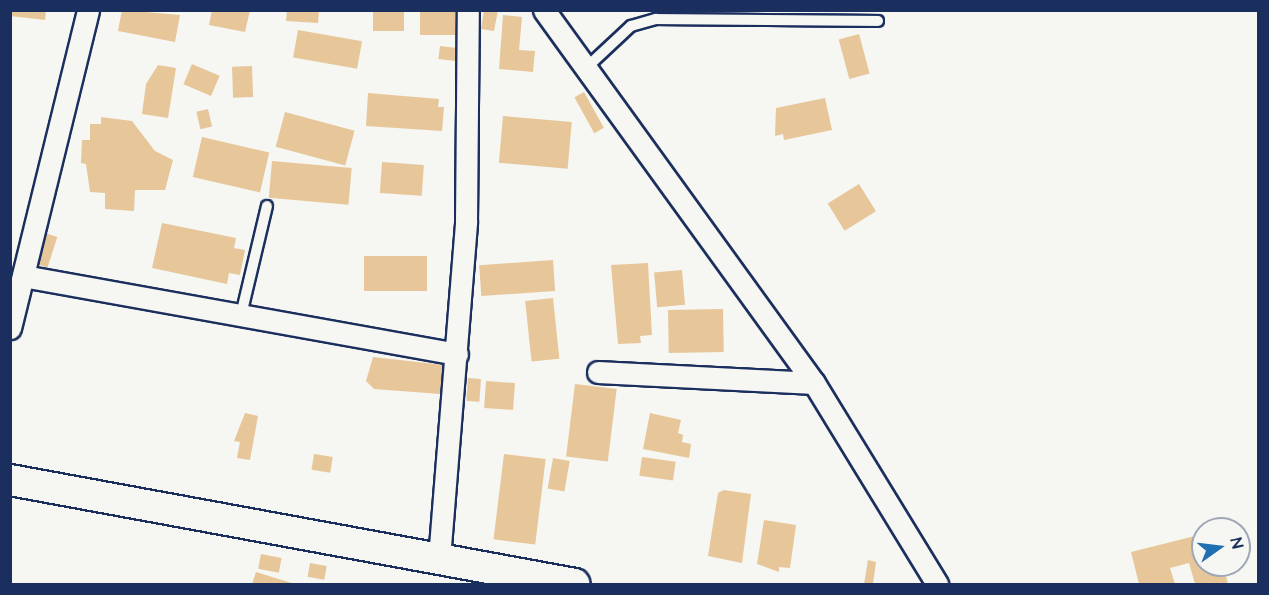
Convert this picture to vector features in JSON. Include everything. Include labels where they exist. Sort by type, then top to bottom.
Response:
[{"type":"street","points":[[10,328],[88,10]]},
{"type":"street","points":[[439,559],[466,221],[468,10]]},
{"type":"street","points":[[544,10],[814,383],[936,585]]},
{"type":"street","points":[[23,276],[457,354]]},
{"type":"street","points":[[598,372],[814,383]]},
{"type":"street","points":[[10,480],[575,585]]},
{"type":"lane","points":[[586,68],[631,26],[656,19],[878,21]]},
{"type":"lane","points":[[242,315],[267,206]]},
{"type":"building","points":[[10,10],[46,10],[45,20],[10,16]]},
{"type":"building","points":[[122,10],[180,15],[175,42],[118,31]]},
{"type":"building","points":[[212,10],[250,10],[245,32],[209,25]]},
{"type":"building","points":[[287,10],[319,10],[318,23],[286,21]]},
{"type":"building","points":[[373,10],[404,10],[404,31],[373,31]]},
{"type":"building","points":[[420,10],[457,10],[457,35],[420,35]]},
{"type":"building","points":[[484,10],[498,10],[494,31],[481,29]]},
{"type":"building","points":[[503,15],[522,17],[519,50],[535,51],[533,72],[499,69]]},
{"type":"building","points":[[298,30],[362,41],[357,69],[293,58]]},
{"type":"building","points":[[859,34],[870,74],[849,79],[839,39]]},
{"type":"building","points":[[440,46],[457,48],[455,61],[438,59]]},
{"type":"building","points":[[192,64],[220,76],[211,96],[183,84]]},
{"type":"building","points":[[158,65],[176,68],[168,118],[142,114],[146,84]]},
{"type":"building","points":[[252,66],[253,97],[233,98],[232,67]]},
{"type":"building","points":[[584,92],[604,128],[594,133],[574,97]]},
{"type":"building","points":[[368,93],[439,99],[438,107],[444,107],[442,131],[366,126]]},
{"type":"building","points":[[825,98],[832,130],[784,140],[783,134],[775,136],[776,108]]},
{"type":"building","points":[[208,109],[212,127],[200,129],[196,112]]},
{"type":"building","points":[[285,112],[355,131],[345,165],[276,147]]},
{"type":"building","points":[[503,116],[572,122],[568,169],[499,163]]},
{"type":"building","points":[[101,117],[132,121],[155,151],[173,160],[165,190],[135,190],[134,211],[105,209],[105,193],[90,192],[86,164],[81,163],[82,140],[90,140],[90,124],[101,124]]},
{"type":"building","points":[[202,137],[269,153],[260,192],[193,177]]},
{"type":"building","points":[[272,161],[352,168],[348,205],[269,198]]},
{"type":"building","points":[[382,162],[424,165],[422,196],[380,193]]},
{"type":"building","points":[[859,184],[876,211],[845,231],[828,204]]},
{"type":"building","points":[[162,223],[236,238],[234,248],[245,250],[240,275],[229,273],[227,284],[152,268]]},
{"type":"building","points":[[45,233],[57,237],[47,267],[35,263]]},
{"type":"building","points":[[364,256],[427,256],[427,291],[364,291]]},
{"type":"building","points":[[553,260],[555,291],[481,296],[479,265]]},
{"type":"building","points":[[648,263],[652,335],[640,336],[641,343],[618,344],[611,265]]},
{"type":"building","points":[[682,270],[685,305],[657,307],[654,272]]},
{"type":"building","points":[[553,298],[559,359],[532,362],[525,301]]},
{"type":"building","points":[[723,309],[724,352],[669,353],[668,310]]},
{"type":"building","points":[[373,357],[444,365],[440,394],[374,389],[366,381]]},
{"type":"building","points":[[468,378],[481,379],[479,402],[466,401]]},
{"type":"building","points":[[486,381],[515,383],[513,410],[484,408]]},
{"type":"building","points":[[575,384],[617,389],[608,462],[566,456]]},
{"type":"building","points":[[245,413],[258,416],[250,460],[237,458],[240,442],[234,441]]},
{"type":"building","points":[[650,413],[681,420],[678,433],[683,435],[682,442],[691,444],[689,458],[643,449]]},
{"type":"building","points":[[314,454],[333,457],[330,473],[311,470]]},
{"type":"building","points":[[504,454],[546,459],[535,544],[494,539]]},
{"type":"building","points":[[642,457],[676,462],[673,481],[639,476]]},
{"type":"building","points":[[553,458],[570,461],[564,491],[548,489]]},
{"type":"building","points":[[724,490],[751,494],[742,563],[708,556],[718,493]]},
{"type":"building","points":[[764,520],[796,525],[790,568],[779,567],[779,572],[757,564]]},
{"type":"building","points":[[1191,537],[1191,570],[1189,563],[1170,568],[1175,584],[1139,584],[1131,552]]},
{"type":"building","points":[[261,554],[282,558],[279,573],[258,569]]},
{"type":"building","points":[[868,560],[876,562],[873,584],[864,584]]},
{"type":"building","points":[[310,563],[327,566],[324,580],[308,577]]},
{"type":"building","points":[[256,572],[295,584],[252,584]]},
{"type":"building","points":[[1193,577],[1226,577],[1228,584],[1195,584]]}]
